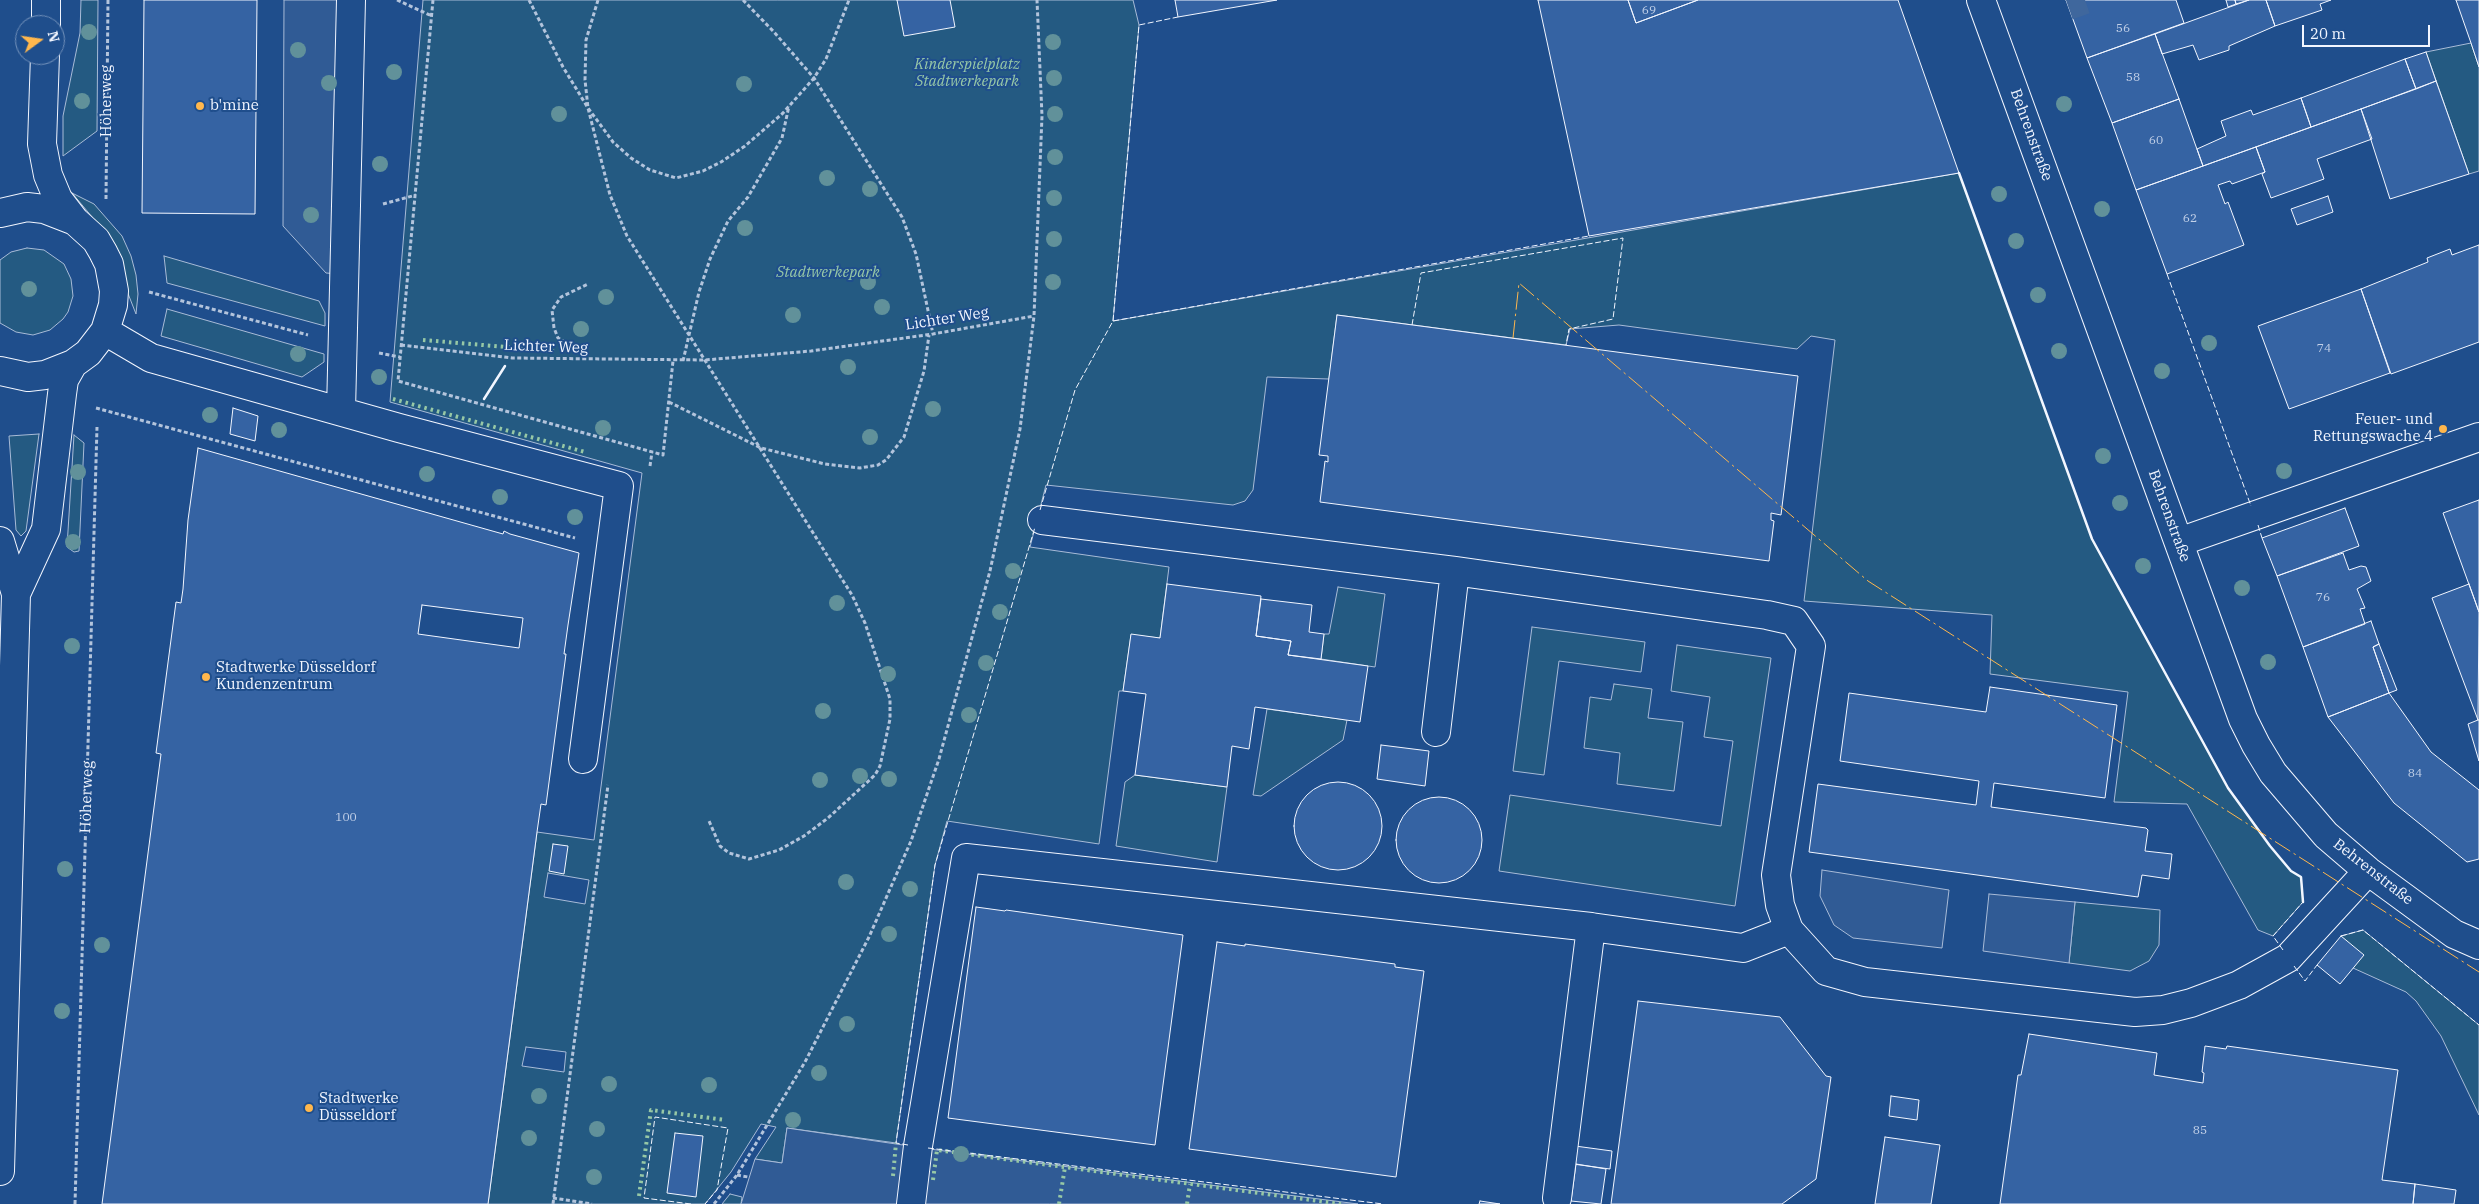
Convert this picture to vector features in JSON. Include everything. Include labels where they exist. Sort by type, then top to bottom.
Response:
[{"type":"street","points":[[46,0],[46,15]]},
{"type":"street","points":[[341,411],[351,0]]},
{"type":"street","name":"Behrenstraße","points":[[1980,0],[2243,719],[2256,745],[2273,773],[2326,835],[2368,871],[2454,934],[2479,945]]},
{"type":"street","points":[[0,371],[28,377],[45,375],[73,364],[88,353],[104,331],[113,304],[114,291],[109,264],[96,240],[75,221],[58,199],[48,175],[42,144],[45,65]]},
{"type":"street","points":[[0,213],[27,207],[44,209],[75,221]]},
{"type":"street","points":[[104,331],[151,358],[618,486],[583,759]]},
{"type":"street","points":[[0,1171],[7,636],[16,594],[46,528],[64,380],[73,364]]},
{"type":"street","points":[[2179,542],[2479,437]]},
{"type":"street","points":[[1042,520],[1455,571],[1767,615],[1794,621],[1811,646],[1776,875],[1780,905],[1789,930],[1826,971],[1865,982],[2135,1012],[2163,1010],[2191,1003],[2239,985],[2288,958],[2368,871]]},
{"type":"street","points":[[0,542],[16,594]]},
{"type":"street","points":[[1436,732],[1455,571]]},
{"type":"street","points":[[911,1204],[918,1146],[966,858],[1591,927],[1743,948],[1789,930]]},
{"type":"street","points":[[1556,1198],[1591,927]]},
{"type":"path","name":"Höherweg","points":[[106,202],[108,0]]},
{"type":"path","points":[[397,0],[432,16]]},
{"type":"path","points":[[433,0],[398,381],[662,455],[673,361]]},
{"type":"path","points":[[529,0],[563,67],[588,108],[613,142],[631,158],[650,170],[676,178],[695,174],[721,162],[745,146],[789,105],[814,78],[826,59],[849,0]]},
{"type":"path","points":[[598,0],[586,40],[585,80],[588,108],[610,195],[627,236],[852,595],[867,630],[890,699],[890,719],[880,766],[875,775],[828,818],[804,836],[779,850],[749,858],[729,853],[720,846],[708,821]]},
{"type":"path","points":[[743,0],[814,78],[902,217],[916,254],[934,334]]},
{"type":"path","points":[[714,1204],[737,1175],[805,1062],[869,937],[914,832],[939,760],[990,571],[1020,428],[1034,316],[1042,116],[1037,0]]},
{"type":"path","points":[[683,361],[699,292],[710,260],[728,221],[748,196],[782,138],[789,105]]},
{"type":"path","points":[[586,360],[578,350],[558,338],[554,328],[552,310],[561,297],[588,284]]},
{"type":"path","points":[[149,292],[315,337]]},
{"type":"path","name":"Lichter Weg","points":[[401,345],[512,358],[705,360],[775,355],[934,334],[1034,316]]},
{"type":"path","points":[[669,402],[761,448],[825,464],[868,467],[886,460],[904,437],[924,371],[928,334]]},
{"type":"path","points":[[394,355],[400,356]]},
{"type":"path","name":"Höherweg","points":[[75,1204],[98,399]]},
{"type":"path","points":[[90,406],[611,548]]},
{"type":"path","points":[[650,468],[652,452]]},
{"type":"path","points":[[552,1204],[608,783]]},
{"type":"path","points":[[737,1175],[748,1177]]},
{"type":"path","points":[[553,1198],[592,1204]]},
{"type":"green space","points":[[81,0],[98,0],[97,131],[63,156],[63,116],[80,33]]},
{"type":"green space","name":"Stadtwerkepark","points":[[423,0],[1133,0],[1139,25],[1113,321],[1959,173],[2092,539],[2228,788],[2270,846],[2291,871],[2301,877],[2303,902],[2273,936],[2258,930],[2187,804],[2114,802],[2128,692],[1990,674],[1992,615],[1804,601],[1835,340],[1811,336],[1797,349],[1619,325],[1570,329],[1566,345],[1337,315],[1329,379],[1267,377],[1253,490],[1245,501],[1233,505],[1046,485],[1030,547],[1169,567],[1160,638],[1131,635],[1123,691],[1119,691],[1099,844],[947,821],[935,865],[896,1143],[787,1128],[782,1163],[755,1159],[776,1127],[761,1124],[731,1172],[705,1204],[488,1204],[537,832],[594,840],[642,473],[390,402]],"holes":[[[548,873],[589,880],[585,904],[544,897]],[[526,1047],[566,1052],[564,1072],[522,1066]]]},
{"type":"green space","points":[[2471,43],[2479,67],[2479,171],[2469,174],[2426,52]]},
{"type":"green space","points":[[72,193],[94,204],[122,236],[131,256],[136,275],[138,294],[136,314],[127,291],[121,258],[114,243]]},
{"type":"green space","points":[[27,248],[44,250],[64,264],[71,279],[73,296],[68,312],[63,319],[50,330],[33,335],[16,332],[0,323],[0,260],[11,252]]},
{"type":"green space","points":[[164,256],[319,301],[325,313],[325,326],[167,283]]},
{"type":"green space","points":[[167,309],[324,354],[324,362],[302,377],[161,336]]},
{"type":"green space","points":[[39,434],[26,531],[21,536],[16,530],[9,436]]},
{"type":"green space","points":[[74,435],[84,443],[79,551],[74,552],[67,547]]},
{"type":"green space","points":[[1338,587],[1385,594],[1375,667],[1321,659],[1324,634],[1329,634]]},
{"type":"green space","points":[[1532,627],[1645,642],[1641,672],[1559,661],[1544,775],[1513,771]]},
{"type":"green space","points":[[1677,645],[1771,658],[1735,906],[1499,871],[1510,795],[1721,826],[1733,741],[1704,737],[1710,697],[1671,691]]},
{"type":"green space","points":[[1614,684],[1652,689],[1648,718],[1683,722],[1674,791],[1617,784],[1620,753],[1584,748],[1590,697],[1611,700]]},
{"type":"green space","points":[[1267,709],[1347,720],[1343,740],[1261,796],[1253,795]]},
{"type":"green space","points":[[1135,775],[1227,787],[1217,862],[1116,846],[1125,782]]},
{"type":"green space","points":[[2075,902],[2160,910],[2159,945],[2149,961],[2130,971],[2069,963]]},
{"type":"green space","points":[[2363,930],[2479,1025],[2479,1115],[2441,1036],[2416,1001],[2406,992],[2353,968],[2341,936]]},
{"type":"green space","points":[[730,1194],[742,1197],[741,1204],[722,1204]]},
{"type":"shaded area","points":[[284,0],[341,0],[339,274],[326,273],[283,226]]},
{"type":"shaded area","points":[[1822,870],[1949,890],[1942,948],[1853,938],[1834,925],[1820,896]]},
{"type":"shaded area","points":[[1989,894],[2075,902],[2069,963],[1983,951]]},
{"type":"shaded area","points":[[787,1128],[937,1150],[1358,1204],[741,1204],[755,1159],[782,1163]]},
{"type":"building","name":"b'mine","points":[[144,0],[257,0],[255,214],[142,213]]},
{"type":"building","points":[[897,0],[950,0],[955,27],[904,36]]},
{"type":"building","points":[[1175,0],[1277,0],[1178,17]]},
{"type":"building","points":[[1538,0],[1628,0],[1636,23],[1698,0],[1898,0],[1959,173],[1589,236]]},
{"type":"building","points":[[1628,0],[1698,0],[1636,23]]},
{"type":"building","points":[[2066,0],[2176,0],[2184,23],[2087,58]]},
{"type":"building","points":[[2226,0],[2235,0],[2236,4],[2228,7]]},
{"type":"building","points":[[2235,0],[2249,0],[2236,4]]},
{"type":"building","points":[[2249,0],[2266,0],[2275,26],[2229,46],[2229,50],[2199,60],[2193,45],[2162,54],[2155,34]]},
{"type":"building","points":[[2266,0],[2331,0],[2320,4],[2322,10],[2275,26]]},
{"type":"building","points":[[2456,0],[2479,0],[2479,67],[2471,43]]},
{"type":"building","points":[[2155,34],[2179,99],[2112,123],[2087,58]]},
{"type":"building","points":[[2426,52],[2436,81],[2416,89],[2405,59]]},
{"type":"building","points":[[2405,59],[2416,89],[2311,127],[2301,98]]},
{"type":"building","points":[[2436,81],[2469,174],[2390,199],[2361,109]]},
{"type":"building","points":[[2301,98],[2311,127],[2203,166],[2197,149],[2226,136],[2221,121],[2251,110],[2253,115]]},
{"type":"building","points":[[2179,99],[2203,166],[2136,190],[2112,123]]},
{"type":"building","points":[[2361,109],[2372,139],[2317,159],[2324,179],[2271,198],[2262,174],[2265,172],[2256,147]]},
{"type":"building","points":[[2256,147],[2265,172],[2232,184],[2230,181],[2218,185],[2225,204],[2228,202],[2244,245],[2167,274],[2136,190]]},
{"type":"building","points":[[2328,196],[2333,212],[2297,225],[2291,209]]},
{"type":"building","points":[[2479,245],[2479,342],[2391,374],[2361,289],[2428,262],[2427,258],[2450,249],[2452,255]]},
{"type":"building","points":[[2361,289],[2390,373],[2289,409],[2258,326]]},
{"type":"building","points":[[1337,315],[1798,376],[1781,515],[1771,513],[1771,520],[1774,521],[1769,561],[1320,502],[1325,461],[1328,462],[1328,456],[1319,455]]},
{"type":"building","points":[[233,408],[258,416],[255,441],[230,434]]},
{"type":"building","points":[[198,448],[503,534],[504,531],[579,553],[564,654],[566,654],[546,805],[541,804],[537,832],[488,1204],[102,1204],[161,754],[156,753],[176,602],[181,603],[183,589],[188,520]],"holes":[[[422,605],[523,618],[519,648],[418,634]]]},
{"type":"building","points":[[2479,500],[2479,612],[2443,513]]},
{"type":"building","points":[[2345,508],[2359,546],[2277,576],[2262,538]]},
{"type":"building","points":[[2343,553],[2349,570],[2361,566],[2366,567],[2371,581],[2357,589],[2365,608],[2360,609],[2365,624],[2303,647],[2277,576]]},
{"type":"building","points":[[1167,584],[1261,596],[1256,636],[1291,641],[1288,655],[1368,666],[1360,722],[1255,707],[1249,749],[1232,746],[1227,787],[1135,775],[1146,694],[1123,691],[1131,634],[1160,638]]},
{"type":"building","points":[[2469,584],[2479,612],[2478,720],[2432,598]]},
{"type":"building","points":[[1261,599],[1312,605],[1309,632],[1324,634],[1321,659],[1288,655],[1291,641],[1256,636]]},
{"type":"building","points":[[2371,621],[2379,644],[2373,647],[2389,693],[2328,717],[2303,647]]},
{"type":"building","points":[[2379,644],[2397,690],[2389,693],[2373,647]]},
{"type":"building","points":[[1990,687],[2117,705],[2105,798],[1994,783],[1991,807],[2146,828],[2148,830],[2145,851],[2172,854],[2169,879],[2142,875],[2138,897],[1809,852],[1818,784],[1976,805],[1979,781],[1840,761],[1849,693],[1986,712]]},
{"type":"building","points":[[2389,693],[2431,752],[2479,790],[2479,859],[2467,862],[2394,803],[2328,717]]},
{"type":"building","points":[[2479,720],[2479,761],[2468,724]]},
{"type":"building","points":[[1381,745],[1429,751],[1425,786],[1377,779]]},
{"type":"building","points":[[1338,782],[1355,786],[1369,795],[1378,809],[1382,826],[1378,843],[1369,857],[1355,866],[1338,870],[1321,866],[1307,857],[1298,843],[1294,826],[1298,809],[1307,795],[1321,786]]},
{"type":"building","points":[[1439,797],[1455,800],[1463,804],[1475,816],[1479,824],[1482,840],[1479,856],[1475,864],[1463,876],[1455,880],[1439,883],[1423,880],[1415,876],[1403,864],[1399,856],[1396,840],[1399,824],[1403,816],[1415,804],[1423,800]]},
{"type":"building","points":[[553,844],[568,846],[564,874],[549,871]]},
{"type":"building","points":[[976,907],[1183,935],[1155,1145],[948,1118]]},
{"type":"building","points":[[2341,936],[2364,955],[2340,984],[2317,965]]},
{"type":"building","points":[[1217,942],[1395,964],[1395,967],[1424,971],[1396,1177],[1189,1149]]},
{"type":"building","points":[[1638,1001],[1780,1017],[1826,1076],[1831,1077],[1816,1179],[1782,1204],[1611,1204]]},
{"type":"building","points":[[2029,1034],[2157,1053],[2154,1075],[2203,1083],[2204,1073],[2202,1072],[2205,1046],[2226,1049],[2227,1046],[2398,1070],[2382,1180],[2415,1184],[2413,1204],[2000,1204],[2018,1075],[2021,1075]]},
{"type":"building","points":[[1891,1096],[1919,1100],[1917,1120],[1889,1116]]},
{"type":"building","points":[[675,1133],[703,1136],[696,1197],[667,1193]]},
{"type":"building","points":[[1885,1137],[1940,1145],[1931,1204],[1875,1204]]},
{"type":"building","points":[[1575,1146],[1612,1151],[1610,1169],[1573,1164]]},
{"type":"building","points":[[1576,1164],[1606,1169],[1601,1204],[1571,1201]]},
{"type":"building","points":[[2415,1184],[2456,1190],[2454,1204],[2413,1204]]},
{"type":"building","points":[[1480,1201],[1500,1204],[1479,1204]]},
{"type":"tunnel","points":[[2068,6],[2085,0]]},
{"type":"hedge","points":[[423,340],[554,351]]},
{"type":"hedge","points":[[393,399],[585,452]]},
{"type":"hedge","points":[[639,1196],[651,1110],[725,1120]]},
{"type":"hedge","points":[[893,1176],[896,1143]]},
{"type":"hedge","points":[[933,1180],[937,1150],[1341,1204]]},
{"type":"hedge","points":[[1059,1204],[1065,1167]]},
{"type":"hedge","points":[[1187,1204],[1190,1184]]},
{"type":"fence","points":[[1113,321],[1139,25],[1178,17]]},
{"type":"fence","points":[[1040,510],[1075,390],[1113,321],[1589,236]]},
{"type":"fence","points":[[1412,325],[1421,273],[1623,238],[1613,319],[1569,329],[1566,345]]},
{"type":"fence","points":[[2167,274],[2251,506]]},
{"type":"fence","points":[[2258,525],[2262,538]]},
{"type":"fence","points":[[908,1145],[896,1143],[935,865],[1035,527]]},
{"type":"fence","points":[[2283,950],[2273,936],[2303,902]]},
{"type":"fence","points":[[2341,936],[2363,930],[2479,1025]]},
{"type":"fence","points":[[2294,966],[2305,981],[2317,965]]},
{"type":"fence","points":[[691,1204],[644,1198],[655,1117],[728,1128],[717,1190],[705,1204]]},
{"type":"fence","points":[[928,1148],[1383,1204]]},
{"type":"wall","points":[[1959,173],[2092,539],[2228,788],[2270,846],[2291,871],[2301,877],[2303,902]]},
{"type":"wall","points":[[484,399],[505,366]]},
{"type":"power","points":[[1513,338],[1519,283],[1868,581],[2479,972]]},
{"type":"place","name":"b'mine","points":[[200,106]]},
{"type":"place","name":"Feuer- und Rettungswache 4","points":[[2443,429]]},
{"type":"place","name":"Stadtwerke Düsseldorf Kundenzentrum","points":[[206,677]]},
{"type":"place","name":"Stadtwerke Düsseldorf","points":[[309,1108]]},
{"type":"park label","name":"Kinderspielplatz Stadtwerkepark","points":[[967,74]]}]
